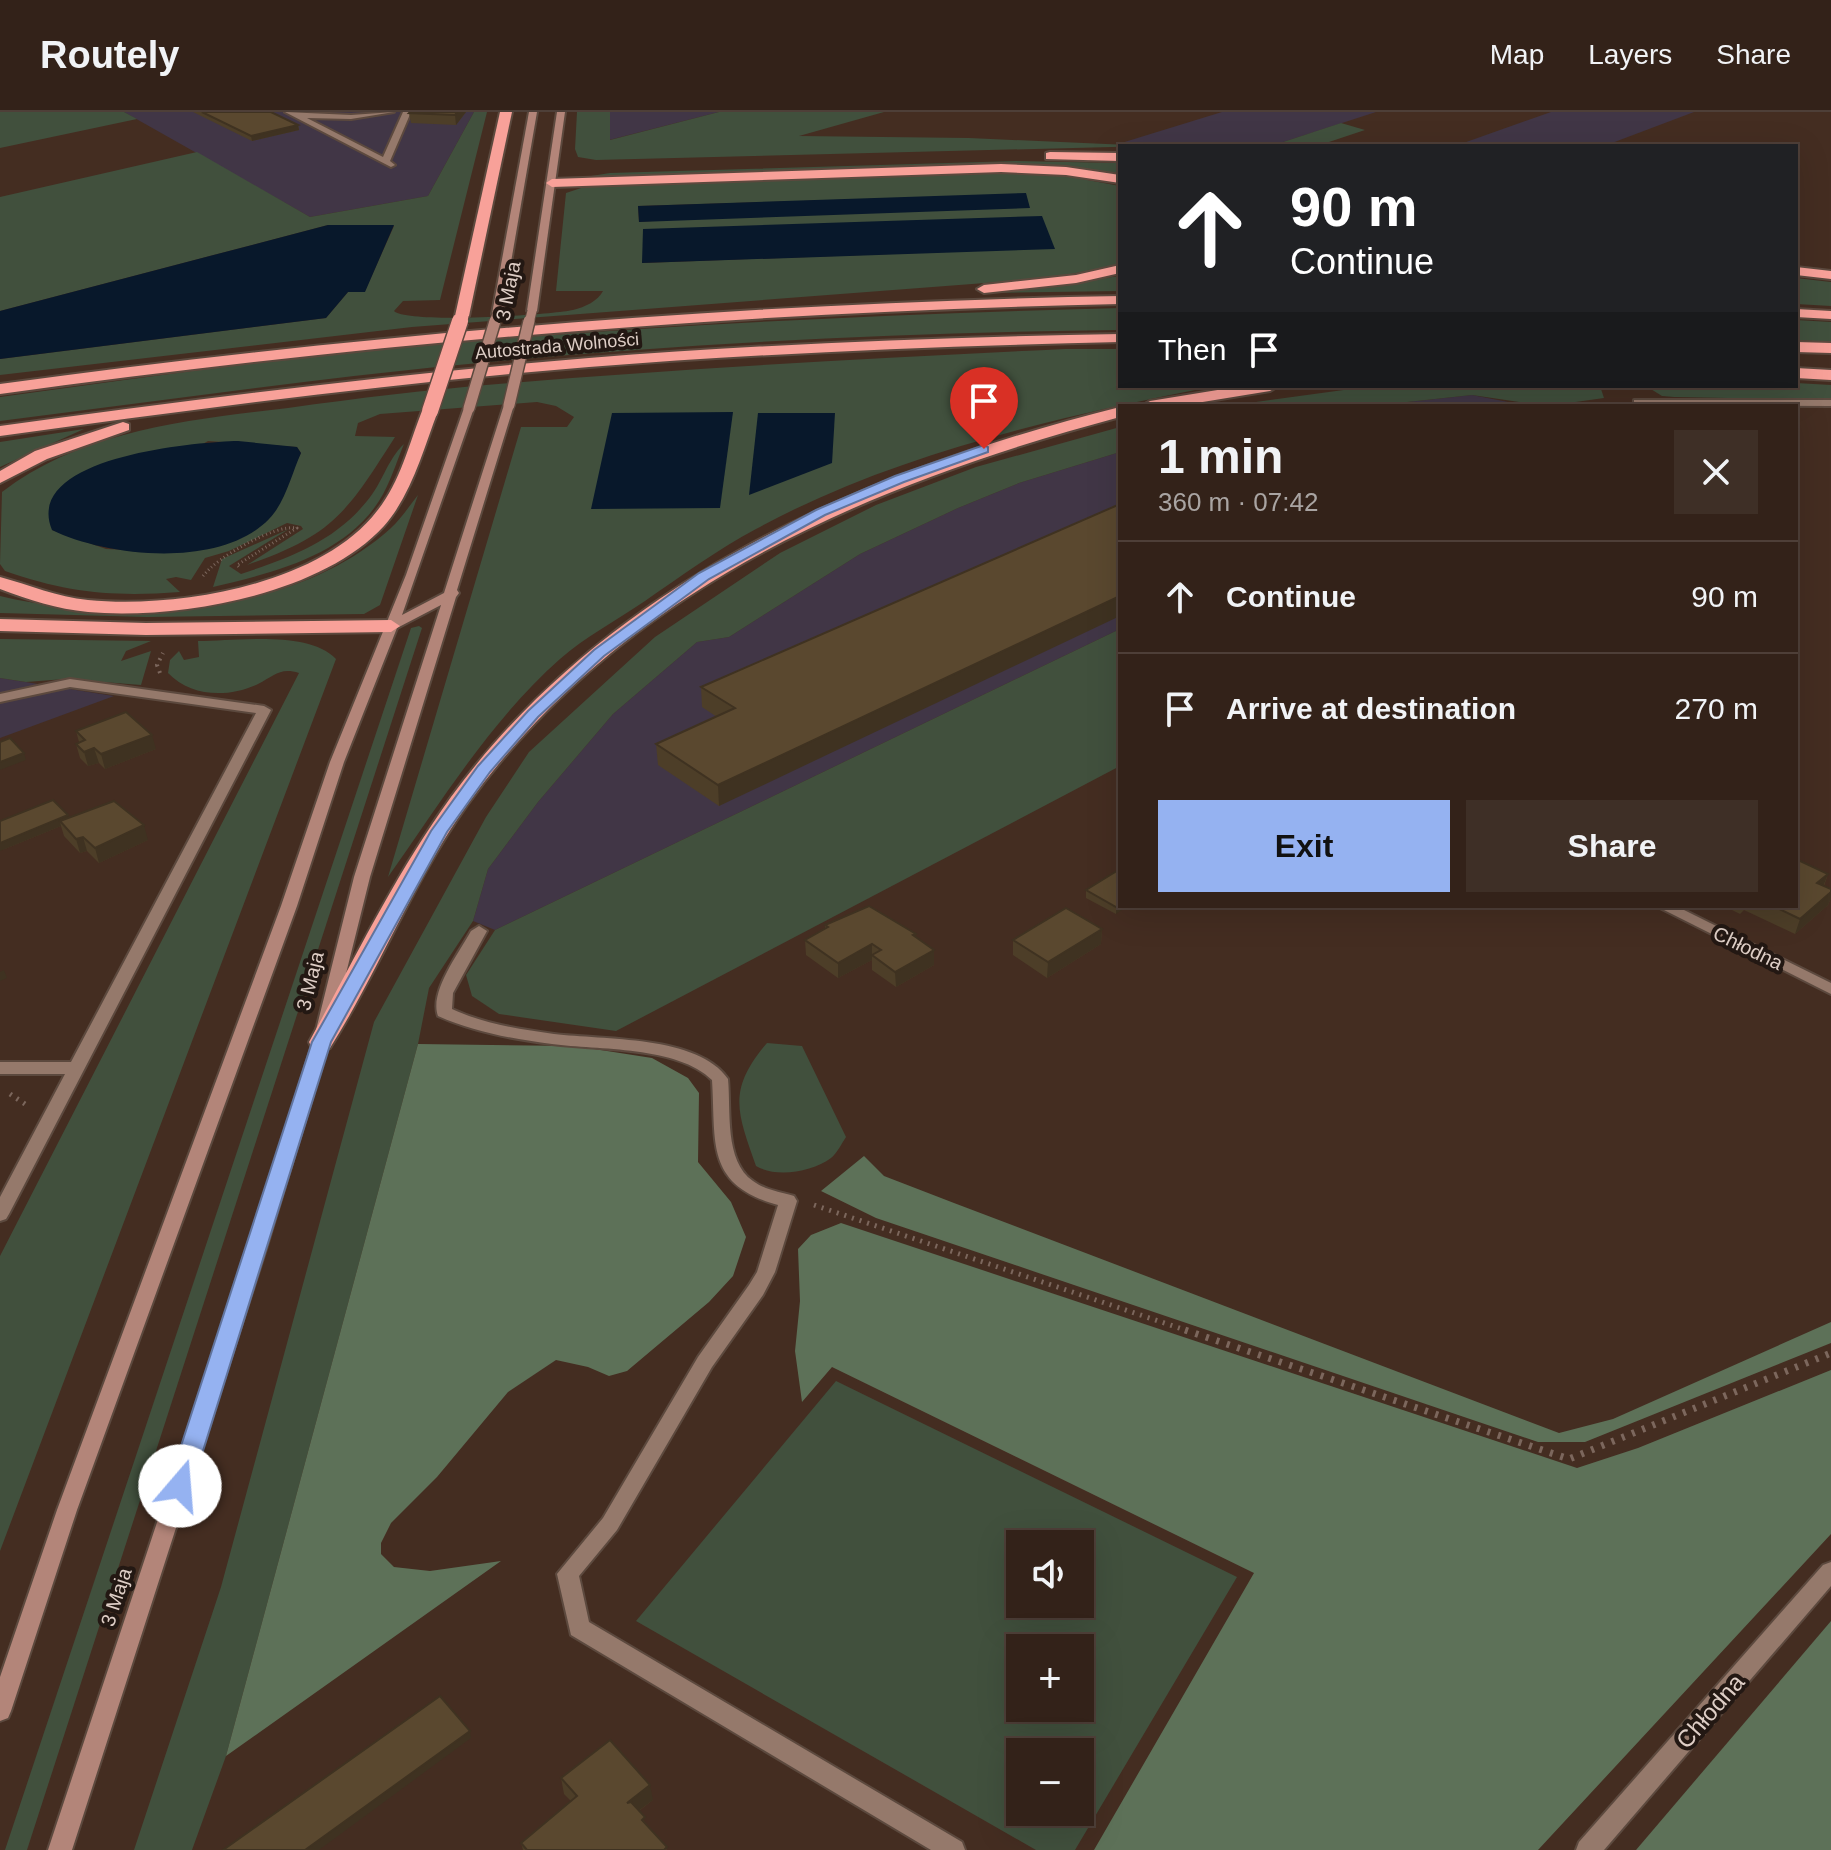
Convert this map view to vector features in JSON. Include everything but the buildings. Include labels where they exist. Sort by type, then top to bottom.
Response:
[{"type":"highway","points":[[0,583],[24,594],[68,603],[144,606],[221,596],[301,571],[363,536],[386,512],[405,476],[430,411],[462,316],[506,112]]},
{"type":"highway","points":[[550,176],[957,157],[1118,157]]},
{"type":"highway","points":[[550,176],[1001,168],[1066,171],[1118,179]]},
{"type":"highway","points":[[653,320],[989,289],[1076,279],[1118,269]]},
{"type":"highway","points":[[1798,271],[1831,275]]},
{"type":"highway","name":"Autostrada Wolności","points":[[0,389],[319,350],[653,320],[1118,300]]},
{"type":"highway","points":[[1798,313],[1831,315]]},
{"type":"highway","name":"Autostrada Wolności","points":[[0,431],[285,393],[594,363],[777,350],[1118,338]]},
{"type":"highway","points":[[1798,347],[1831,348]]},
{"type":"highway","points":[[1798,373],[1831,375]]},
{"type":"highway","points":[[1162,404],[1258,388]]},
{"type":"highway","points":[[0,478],[41,455],[109,430],[285,393]]},
{"type":"highway","points":[[321,1042],[460,800],[533,714],[630,628],[704,576],[821,513],[971,453],[1118,413]]},
{"type":"highway","points":[[0,625],[146,629],[391,626]]},
{"type":"main road","name":"3 Maja","points":[[0,1711],[67,1510],[283,921],[337,762],[391,626],[469,408],[497,314],[527,178],[533,112]]},
{"type":"main road","name":"3 Maja","points":[[60,1850],[219,1368],[321,1042],[362,877],[453,593],[509,405],[532,311],[561,112]]},
{"type":"main road","points":[[527,178],[550,176]]},
{"type":"main road","points":[[391,626],[453,593]]},
{"type":"street","points":[[293,114],[351,117],[390,112]]},
{"type":"street","points":[[293,114],[388,163],[407,112]]},
{"type":"street","points":[[1638,402],[1831,403]]},
{"type":"street","points":[[0,698],[70,683],[264,710],[0,1214]]},
{"type":"street","name":"Chłodna","points":[[1668,908],[1831,989]]},
{"type":"street","points":[[479,931],[445,993],[444,1012],[456,1019],[492,1028],[691,1057],[712,1069],[720,1079],[724,1158],[736,1176],[770,1198],[788,1201],[766,1272],[756,1290],[705,1362],[610,1524],[568,1574],[579,1628],[953,1850]]},
{"type":"street","points":[[7,1067],[77,1068]]},
{"type":"street","name":"Chłodna","points":[[1588,1850],[1831,1571]]},
{"type":"path","points":[[201,578],[215,558],[264,539],[285,526],[297,528],[278,543],[237,565],[244,570]]},
{"type":"path","points":[[7,1067],[0,1088],[28,1106],[32,1117]]},
{"type":"path","points":[[788,1201],[811,1204],[1569,1459],[1831,1353]]},
{"type":"shaded area","points":[[124,112],[474,112],[428,196],[310,217]]},
{"type":"shaded area","points":[[610,112],[719,112],[609,140]]},
{"type":"shaded area","points":[[1222,112],[1376,112],[1277,144],[1118,144]]},
{"type":"shaded area","points":[[1551,112],[1694,112],[1609,144],[1461,144]]},
{"type":"shaded area","points":[[1472,395],[1518,404],[1389,404]]},
{"type":"shaded area","points":[[1118,453],[1118,630],[495,930],[473,921],[488,869],[538,802],[613,714],[697,642],[729,637],[860,554],[1019,483]]},
{"type":"shaded area","points":[[0,678],[114,696],[0,738]]},
{"type":"green space","points":[[0,112],[124,112],[137,119],[0,148]]},
{"type":"green space","points":[[474,112],[487,112],[440,300],[403,301],[394,311],[425,317],[480,317],[573,310],[594,301],[603,291],[556,291],[566,193],[596,183],[1003,172],[1066,176],[1118,186],[1118,265],[1049,278],[412,327],[0,375],[0,359],[326,318],[348,292],[365,291],[394,226],[328,225],[0,311],[0,197],[197,152],[310,217],[428,196]],"holes":[[[1026,194],[639,222],[638,206]],[[643,230],[1055,248],[643,263]]]},
{"type":"green space","points":[[577,112],[610,112],[610,140],[719,112],[884,112],[799,136],[969,138],[1118,145],[596,160],[578,157],[575,149]]},
{"type":"green space","points":[[1341,123],[1365,130],[1323,144],[1277,144]]},
{"type":"green space","points":[[1016,161],[1118,163],[1118,173],[1028,165],[585,177],[610,173]]},
{"type":"green space","points":[[1118,276],[1118,291],[987,293]]},
{"type":"green space","points":[[1798,278],[1831,282],[1831,306],[1798,304]]},
{"type":"green space","points":[[1118,308],[1118,330],[928,334],[640,349],[354,376],[0,421],[0,397],[352,352],[581,333]]},
{"type":"green space","points":[[1798,320],[1831,322],[1831,342],[1798,340]]},
{"type":"green space","points":[[1065,349],[1118,349],[1118,388],[1206,388],[1118,404],[922,458],[809,502],[742,537],[580,643],[535,683],[489,735],[388,877],[521,427],[567,427],[574,417],[556,406],[537,402],[380,414],[358,423],[355,436],[395,437],[364,484],[336,518],[300,543],[247,565],[303,529],[301,526],[287,523],[229,551],[205,558],[191,580],[166,579],[180,592],[134,594],[71,589],[5,571],[0,564],[2,492],[33,471],[67,454],[138,431],[213,417],[471,386],[711,368]],"holes":[[[208,441],[297,447],[301,453],[268,520],[175,552],[106,549],[52,530]]]},
{"type":"green space","points":[[1798,383],[1831,385],[1831,400],[1662,396],[1649,388],[1798,388]]},
{"type":"green space","points":[[1358,388],[1601,388],[1604,398],[1561,404],[1533,404],[1472,395],[1389,404],[1242,404]]},
{"type":"green space","points":[[1118,428],[1118,453],[1019,483],[958,508],[860,554],[729,637],[697,642],[613,714],[538,802],[488,869],[473,921],[429,988],[418,1044],[226,1756],[192,1850],[134,1850],[221,1587],[374,1022],[486,817],[529,752],[655,637],[780,553],[876,505],[976,467]]},
{"type":"green space","points":[[84,429],[0,467],[0,442]]},
{"type":"green space","points":[[404,444],[379,501],[347,536],[327,549],[282,568],[213,587],[222,559],[289,529],[229,566],[241,574],[310,547],[340,527],[372,494]]},
{"type":"green space","points":[[418,495],[380,605],[364,614],[147,617],[0,613],[0,596],[48,605],[151,611],[204,606],[256,596],[306,580],[351,558],[391,528]]},
{"type":"green space","points":[[411,628],[422,628],[27,1850],[5,1850]]},
{"type":"green space","points":[[1118,630],[1118,767],[616,1031],[499,1014],[472,996],[466,975],[495,930]]},
{"type":"green space","points":[[0,639],[151,641],[126,651],[121,661],[151,651],[141,685],[65,679],[26,682],[0,678]]},
{"type":"green space","points":[[198,641],[290,641],[324,650],[336,659],[0,1551],[0,1256],[299,673],[282,672],[235,692],[199,691],[168,673],[170,660],[179,651],[184,660],[199,657]]},
{"type":"green space","points":[[767,1043],[802,1046],[846,1137],[831,1158],[814,1167],[794,1172],[773,1172],[756,1166],[744,1131],[739,1102],[746,1074]]},
{"type":"green space","points":[[418,1044],[575,1046],[652,1058],[688,1078],[699,1093],[698,1162],[731,1202],[746,1237],[733,1276],[709,1302],[627,1371],[609,1376],[588,1367],[556,1360],[508,1392],[437,1477],[391,1523],[381,1543],[381,1554],[394,1567],[430,1571],[501,1561],[226,1756]]},
{"type":"green space","points":[[864,1156],[884,1176],[1559,1433],[1613,1419],[1831,1322],[1831,1343],[1585,1442],[1538,1442],[876,1218],[821,1191]]},
{"type":"green space","points":[[841,1223],[1577,1468],[1638,1448],[1831,1370],[1831,1534],[1538,1850],[1094,1850],[1254,1573],[832,1367],[802,1402],[795,1351],[800,1301],[798,1249],[811,1235]]},
{"type":"green space","points":[[836,1381],[1237,1577],[1094,1818],[1094,1738],[1006,1738],[1006,1826],[1089,1826],[1075,1850],[1036,1850],[636,1621]]},
{"type":"green space","points":[[1831,1621],[1831,1850],[1636,1850]]},
{"type":"water","points":[[1026,193],[1030,208],[639,222],[638,206]]},
{"type":"water","points":[[1042,216],[1055,249],[642,263],[643,229]]},
{"type":"water","points":[[328,225],[394,225],[365,292],[348,292],[326,318],[0,359],[0,311]]},
{"type":"water","points":[[733,412],[720,508],[591,509],[612,413]]},
{"type":"water","points":[[758,413],[835,413],[832,463],[749,495]]},
{"type":"water","points":[[238,441],[297,447],[301,453],[275,512],[248,535],[223,546],[194,552],[163,553],[102,547],[52,530],[50,505],[62,485],[86,470],[117,458],[152,450]]},
{"type":"route","points":[[180,1486],[321,1042],[439,831],[484,769],[533,714],[599,653],[704,576],[821,513],[900,479],[984,449]]}]
